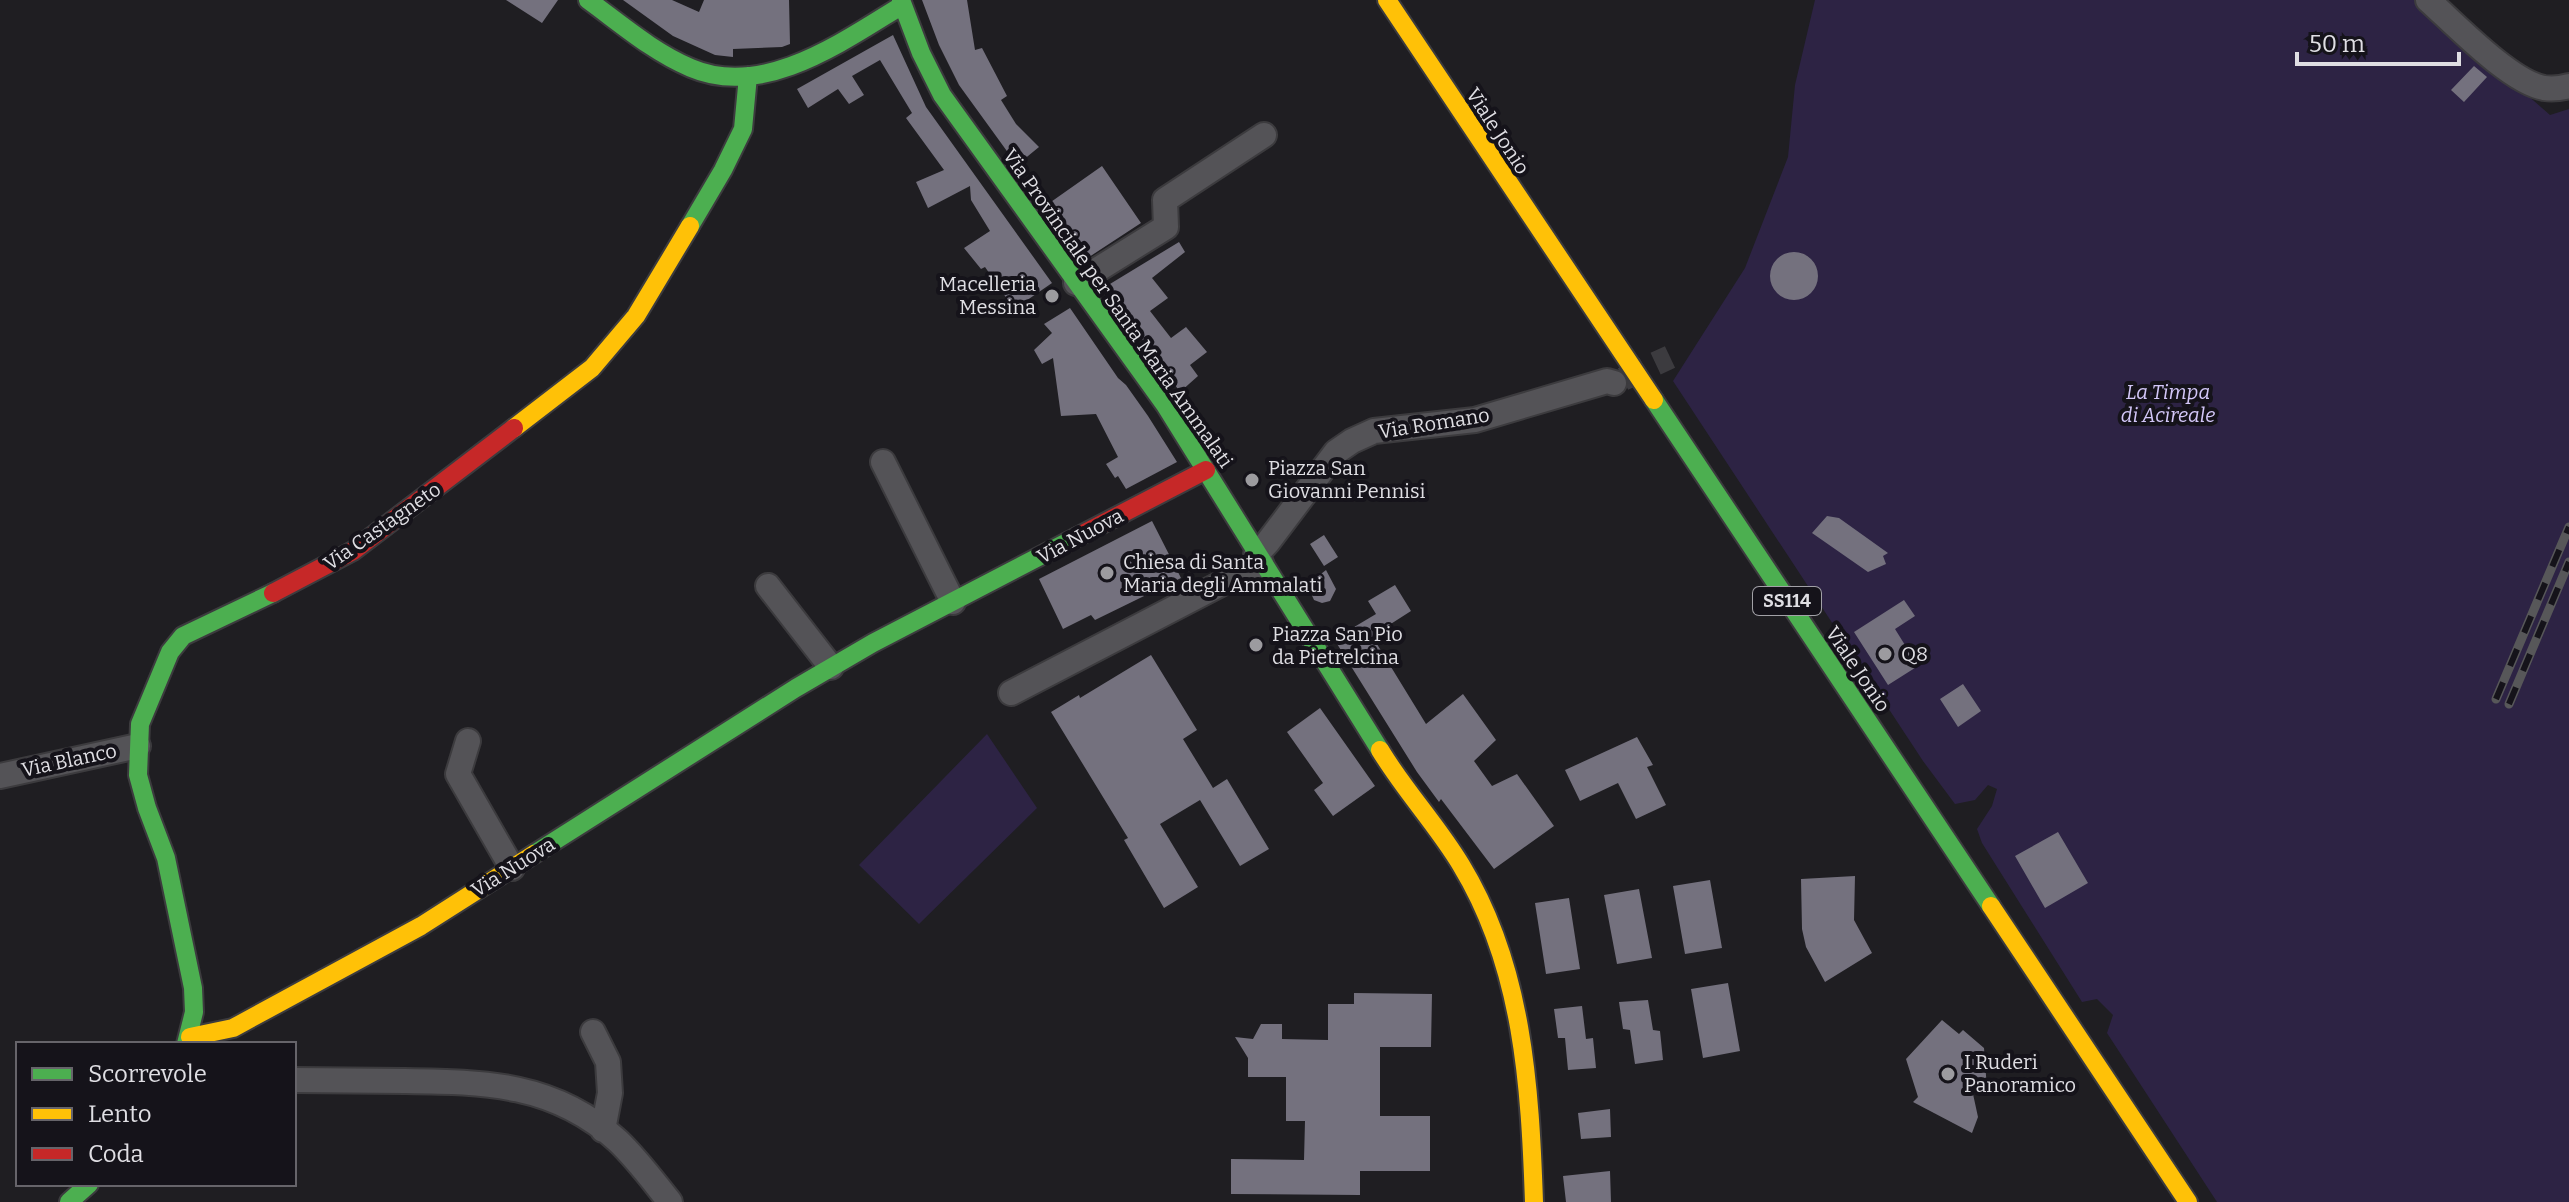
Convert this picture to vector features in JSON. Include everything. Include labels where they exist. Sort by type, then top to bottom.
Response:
[{"type":"street","points":[[588,0],[678,62],[708,74],[748,76],[800,62],[901,3]]},
{"type":"street","name":"Viale Jonio","points":[[1387,0],[2188,1202]]},
{"type":"street","points":[[2428,0],[2523,80],[2544,88],[2569,86]]},
{"type":"street","name":"Via Provinciale per Santa Maria Ammalati","points":[[901,3],[942,95],[1165,405],[1400,783],[1461,864],[1497,935],[1510,979],[1531,1110],[1534,1202]]},
{"type":"street","name":"Via Castagneto","points":[[188,1040],[194,1012],[184,935],[166,858],[141,786],[138,746],[140,724],[170,652],[183,636],[322,570],[353,551],[592,368],[636,316],[723,170],[743,129],[748,76]]},
{"type":"street","points":[[1076,283],[1166,227],[1165,200],[1264,135]]},
{"type":"street","name":"Via Romano","points":[[1259,559],[1268,542],[1336,452],[1352,441],[1374,431],[1475,420],[1607,381],[1614,383]]},
{"type":"street","points":[[883,462],[953,602]]},
{"type":"street","name":"Via Nuova","points":[[188,1040],[233,1028],[421,926],[831,667],[1206,470]]},
{"type":"street","points":[[1011,693],[1259,559]]},
{"type":"street","points":[[768,586],[831,667]]},
{"type":"street","points":[[468,741],[458,774],[512,868]]},
{"type":"street","name":"Via Blanco","points":[[0,776],[138,746]]},
{"type":"street","points":[[593,1032],[608,1062],[610,1093],[603,1130]]},
{"type":"street","points":[[296,1080],[494,1084],[520,1088],[555,1102],[603,1130],[617,1141],[670,1202]]},
{"type":"street","points":[[69,1202],[87,1186]]},
{"type":"green space","name":"La Timpa di Acireale","points":[[1815,0],[2419,0],[2550,115],[2569,109],[2569,1202],[2217,1202],[2107,1033],[2113,1015],[2097,999],[2082,1002],[1982,843],[1977,829],[1992,806],[1997,789],[1988,785],[1975,800],[1955,804],[1923,761],[1673,381],[1745,268],[1788,157],[1795,85]]},
{"type":"green space","points":[[987,734],[1037,808],[919,924],[859,865]]},
{"type":"building","points":[[506,0],[558,0],[542,23]]},
{"type":"building","points":[[623,0],[672,0],[699,12],[704,0],[789,0],[790,44],[733,49],[733,57],[715,55],[673,36]]},
{"type":"building","points":[[922,0],[967,0],[975,50],[982,48],[1007,96],[1001,100],[1016,124],[1039,147],[1017,165],[959,85]]},
{"type":"building","points":[[893,35],[926,107],[1052,283],[1014,309],[985,267],[981,269],[964,248],[990,231],[971,200],[970,186],[928,208],[916,182],[944,170],[906,118],[912,113],[880,60],[852,76],[864,95],[849,104],[838,89],[808,108],[797,89]]},
{"type":"building","points":[[2474,66],[2487,77],[2464,102],[2451,90]]},
{"type":"building","points":[[1102,166],[1141,223],[1086,259],[1048,204]]},
{"type":"building","points":[[1179,242],[1185,252],[1152,278],[1168,298],[1150,311],[1171,338],[1186,327],[1207,352],[1190,365],[1198,376],[1180,392],[1105,287]]},
{"type":"building","points":[[1794,252],[1811,259],[1818,276],[1811,293],[1794,300],[1777,293],[1770,276],[1777,259]]},
{"type":"building","points":[[1070,308],[1148,416],[1177,462],[1126,489],[1106,464],[1118,457],[1096,414],[1061,416],[1053,358],[1042,364],[1034,350],[1052,333],[1044,324]]},
{"type":"building","points":[[1827,516],[1839,518],[1888,553],[1883,556],[1886,564],[1868,572],[1812,533]]},
{"type":"building","name":"Chiesa di Santa Maria degli Ammalati","points":[[1152,521],[1181,578],[1095,620],[1091,615],[1063,629],[1039,579]]},
{"type":"building","points":[[1324,535],[1338,557],[1324,566],[1310,544]]},
{"type":"building","points":[[1326,570],[1336,589],[1330,601],[1322,603],[1314,600],[1309,589],[1312,581]]},
{"type":"building","points":[[1395,585],[1411,611],[1372,636],[1426,724],[1463,694],[1496,740],[1474,761],[1492,786],[1517,774],[1554,826],[1494,869],[1417,772],[1334,639],[1376,614],[1368,601]]},
{"type":"building","points":[[1904,600],[1915,616],[1895,629],[1918,666],[1888,685],[1854,632]]},
{"type":"building","points":[[1151,655],[1197,730],[1183,739],[1213,788],[1227,779],[1269,849],[1240,866],[1200,800],[1160,824],[1198,887],[1164,908],[1124,840],[1128,838],[1051,712]]},
{"type":"building","points":[[1963,684],[1981,711],[1958,727],[1940,699]]},
{"type":"building","points":[[1320,708],[1375,786],[1333,816],[1314,790],[1323,783],[1287,732]]},
{"type":"building","points":[[1637,737],[1653,765],[1647,767],[1666,805],[1636,819],[1618,783],[1580,801],[1565,770]]},
{"type":"building","points":[[2058,832],[2088,883],[2045,908],[2015,856]]},
{"type":"building","points":[[1855,876],[1854,920],[1872,953],[1825,982],[1806,947],[1802,929],[1801,879]]},
{"type":"building","points":[[1710,880],[1722,948],[1685,954],[1673,886]]},
{"type":"building","points":[[1639,889],[1652,958],[1617,964],[1604,895]]},
{"type":"building","points":[[1569,898],[1580,969],[1546,974],[1535,903]]},
{"type":"building","points":[[1728,983],[1740,1051],[1703,1058],[1691,989]]},
{"type":"building","points":[[1354,993],[1432,994],[1431,1047],[1380,1047],[1380,1116],[1430,1116],[1430,1171],[1360,1171],[1360,1195],[1231,1194],[1231,1159],[1304,1160],[1305,1121],[1286,1121],[1286,1077],[1248,1077],[1248,1058],[1235,1037],[1253,1039],[1261,1024],[1282,1024],[1282,1039],[1328,1040],[1328,1004],[1354,1004]]},
{"type":"building","points":[[1648,1000],[1653,1030],[1660,1031],[1663,1060],[1635,1064],[1630,1030],[1623,1029],[1619,1002]]},
{"type":"building","points":[[1582,1006],[1586,1039],[1593,1038],[1596,1068],[1568,1070],[1565,1038],[1558,1038],[1554,1009]]},
{"type":"building","name":"I Ruderi Panoramico","points":[[1942,1020],[1959,1034],[1963,1030],[1984,1048],[1987,1089],[1973,1094],[1978,1117],[1972,1133],[1913,1102],[1918,1097],[1906,1059]]},
{"type":"building","points":[[1610,1109],[1611,1137],[1581,1139],[1578,1113]]},
{"type":"building","points":[[1610,1171],[1611,1202],[1566,1202],[1563,1176]]},
{"type":"tunnel","points":[[1623,379],[1670,357]]},
{"type":"railway","points":[[2496,699],[2569,527]]},
{"type":"railway","points":[[2509,704],[2569,562]]},
{"type":"traffic: fast","points":[[588,0],[664,54],[691,68],[718,76],[746,76],[801,62],[828,50],[901,6]]},
{"type":"traffic: fast","points":[[901,0],[921,53],[942,95],[1165,405],[1380,750]]},
{"type":"traffic: fast","points":[[690,226],[743,129],[748,76]]},
{"type":"traffic: fast","points":[[1654,400],[1991,906]]},
{"type":"traffic: fast","points":[[534,854],[796,688],[873,643],[1077,537]]},
{"type":"traffic: fast","points":[[186,1042],[194,1012],[193,988],[166,858],[138,775],[140,724],[170,652],[183,636],[273,593]]},
{"type":"traffic: fast","points":[[69,1202],[87,1186]]},
{"type":"traffic: slow","points":[[1387,0],[1654,400]]},
{"type":"traffic: slow","points":[[514,428],[592,368],[636,316],[690,226]]},
{"type":"traffic: slow","points":[[1380,750],[1461,865],[1482,904],[1498,944],[1519,1028],[1530,1115],[1534,1202]]},
{"type":"traffic: slow","points":[[190,1037],[233,1028],[421,926],[534,854]]},
{"type":"traffic: slow","points":[[1991,906],[2188,1202]]},
{"type":"traffic: jam","points":[[273,593],[353,551],[514,428]]},
{"type":"traffic: jam","points":[[1077,537],[1206,470]]},
{"type":"place","name":"Macelleria Messina","points":[[1052,296]]},
{"type":"place","name":"Piazza San Giovanni Pennisi","points":[[1252,480]]},
{"type":"place","name":"Chiesa di Santa Maria degli Ammalati","points":[[1107,573]]},
{"type":"place","name":"Piazza San Pio da Pietrelcina","points":[[1256,645]]},
{"type":"place","name":"Q8","points":[[1885,654]]},
{"type":"place","name":"I Ruderi Panoramico","points":[[1948,1074]]}]
